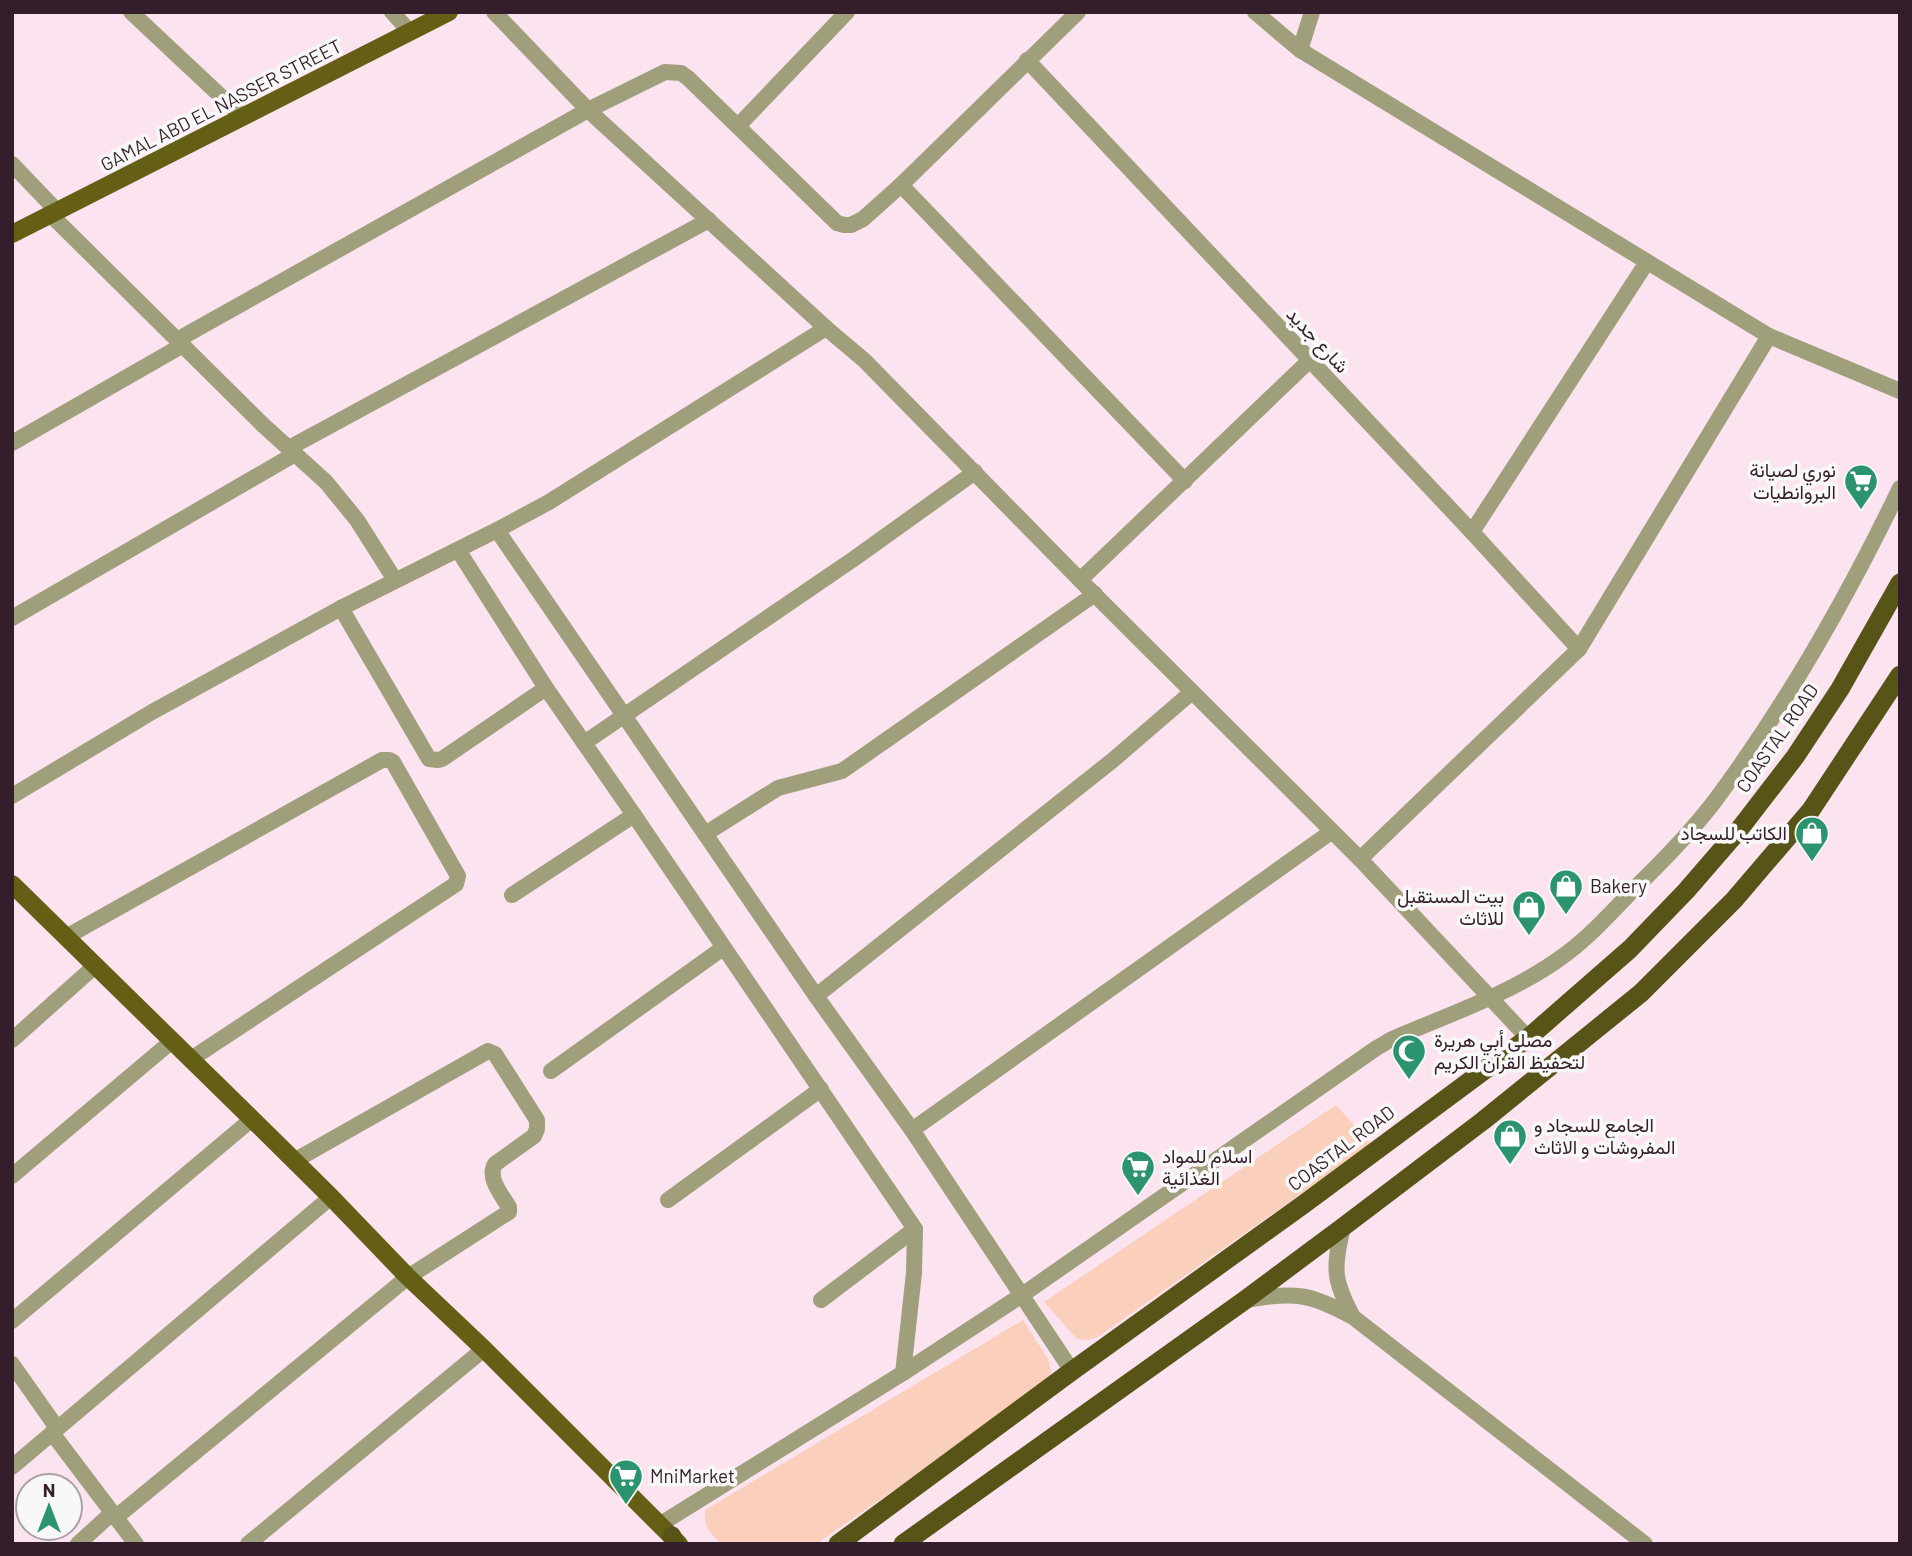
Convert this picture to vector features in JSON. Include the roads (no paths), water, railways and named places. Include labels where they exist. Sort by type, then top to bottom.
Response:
[{"type":"highway","name":"COASTAL ROAD","points":[[838,1544],[1528,1038],[1630,949],[1686,891],[1738,831],[1795,757],[1840,689],[1900,583]]},
{"type":"highway","points":[[910,1540],[1343,1227],[1484,1120],[1641,993],[1734,900],[1811,810],[1900,675]]},
{"type":"main road","name":"GAMAL ABD EL NASSER STREET","points":[[12,234],[449,12]]},
{"type":"main road","points":[[13,886],[253,1119],[408,1277],[484,1349],[671,1537]]},
{"type":"street","points":[[131,12],[243,117]]},
{"type":"street","points":[[392,12],[410,32]]},
{"type":"street","points":[[494,12],[588,110],[864,360],[1360,859],[1528,1038]]},
{"type":"street","points":[[738,126],[847,12]]},
{"type":"street","points":[[12,443],[180,343],[588,110],[665,72],[681,73],[688,78],[837,223],[857,224],[901,185],[1078,12]]},
{"type":"street","points":[[1255,12],[1300,50],[1769,335],[1900,391]]},
{"type":"street","points":[[1300,50],[1312,12]]},
{"type":"street","name":"شارع جديد","points":[[1027,60],[1579,649]]},
{"type":"street","points":[[12,164],[54,214],[180,343],[326,482],[357,520],[395,580]]},
{"type":"street","points":[[901,185],[1185,481]]},
{"type":"street","points":[[12,618],[292,451],[709,220]]},
{"type":"street","points":[[1472,532],[1647,262]]},
{"type":"street","points":[[12,796],[152,712],[341,608],[549,502],[826,328]]},
{"type":"street","points":[[1360,859],[1579,649],[1769,335]]},
{"type":"street","points":[[1080,580],[1309,361]]},
{"type":"street","points":[[584,743],[855,558],[975,472]]},
{"type":"street","points":[[671,1537],[903,1373],[1022,1295],[1375,1049],[1491,997],[1533,975],[1592,932],[1667,856],[1712,804],[1777,712],[1821,640],[1900,488]]},
{"type":"street","points":[[497,530],[816,996],[912,1130],[1072,1371]]},
{"type":"street","points":[[458,550],[546,688],[915,1229],[914,1273],[903,1373]]},
{"type":"street","points":[[705,834],[767,793],[842,771],[1095,594]]},
{"type":"street","points":[[341,608],[429,759],[442,759],[546,688]]},
{"type":"street","points":[[816,996],[1113,760],[1192,692]]},
{"type":"street","points":[[66,937],[378,762],[386,759],[393,762],[458,876],[456,884],[191,1059]]},
{"type":"street","points":[[512,895],[634,815]]},
{"type":"street","points":[[912,1130],[1331,831]]},
{"type":"street","points":[[551,1071],[723,948]]},
{"type":"street","points":[[12,1040],[95,966]]},
{"type":"street","points":[[12,1176],[173,1041]]},
{"type":"street","points":[[78,1544],[408,1277],[509,1210],[492,1178],[492,1170],[495,1164],[534,1136],[537,1120],[493,1052],[488,1051],[294,1160]]},
{"type":"street","points":[[668,1200],[821,1089]]},
{"type":"street","points":[[12,1321],[253,1119]]},
{"type":"street","points":[[12,1467],[331,1197]]},
{"type":"street","points":[[1343,1227],[1335,1270],[1338,1284],[1353,1317]]},
{"type":"street","points":[[821,1300],[915,1229]]},
{"type":"street","points":[[1245,1300],[1288,1294],[1309,1297],[1353,1317],[1645,1544]]},
{"type":"street","points":[[248,1544],[484,1349]]},
{"type":"street","points":[[12,1364],[113,1516],[136,1544]]},
{"type":"place","name":"نوري لصيانة البروانطيات","points":[[1861,511]]},
{"type":"place","name":"الكاتب للسجاد","points":[[1812,863]]},
{"type":"place","name":"Bakery","points":[[1566,916]]},
{"type":"place","name":"بيت المستقبل للاثاث","points":[[1529,937]]},
{"type":"place","name":"مصلى أبي هريرة لتحفيظ القرآن الكريم","points":[[1409,1081]]},
{"type":"place","name":"الجامع للسجاد و المفروشات و الاثاث","points":[[1510,1166]]},
{"type":"place","name":"اسلام للمواد الغذائية","points":[[1138,1197]]},
{"type":"place","name":"MniMarket","points":[[626,1506]]}]
